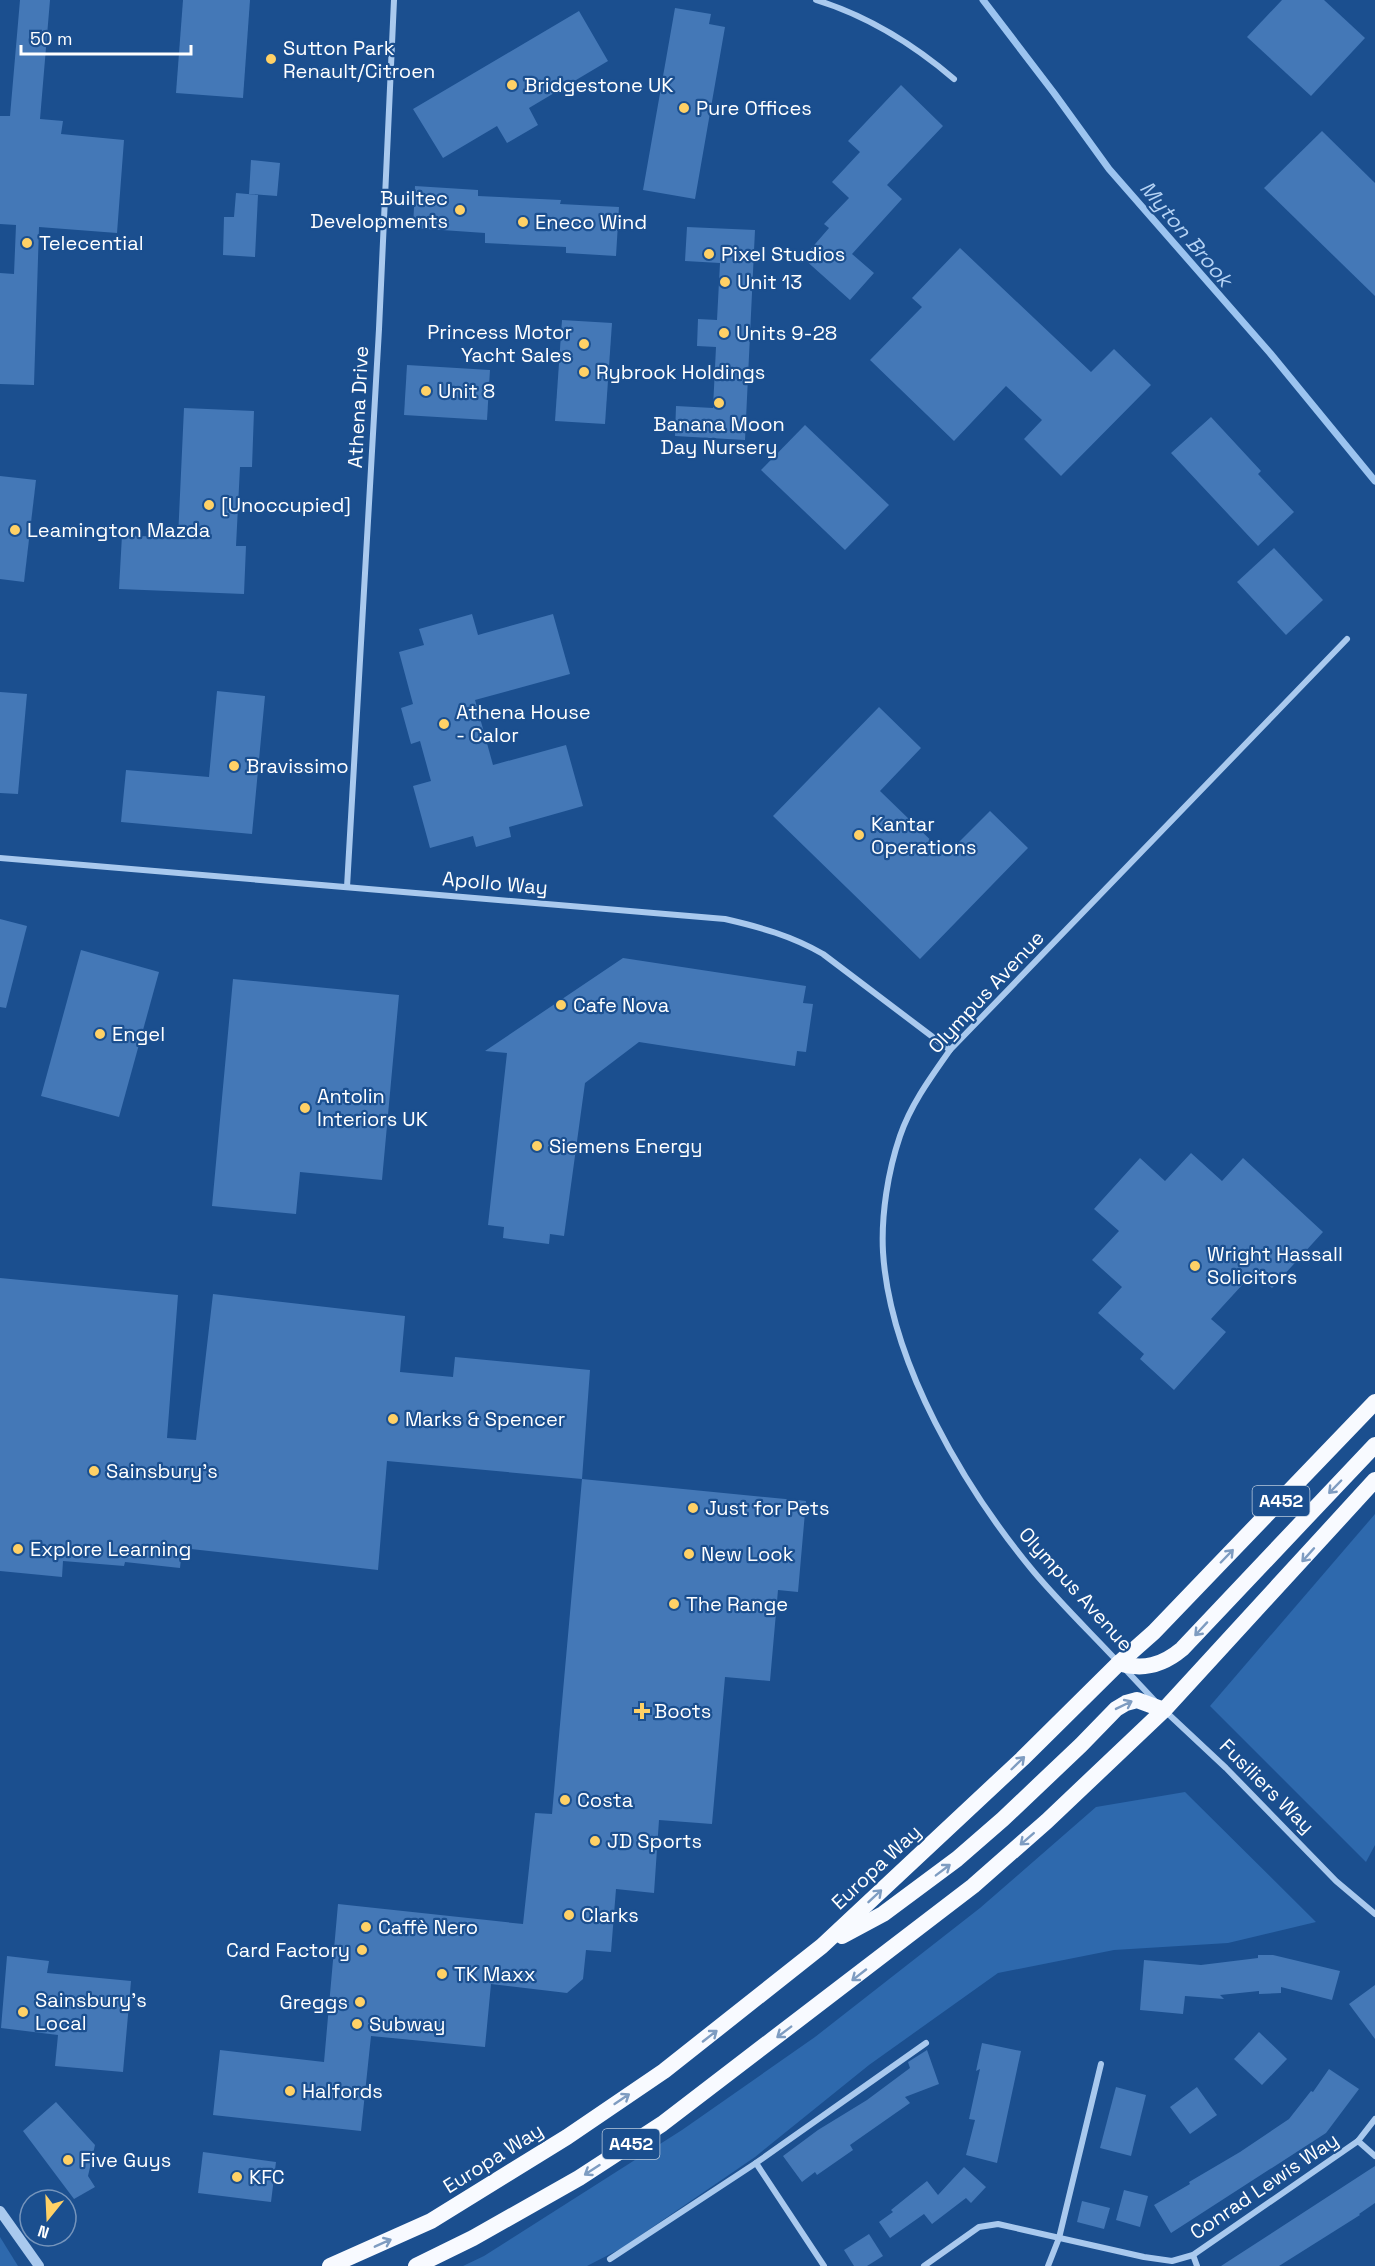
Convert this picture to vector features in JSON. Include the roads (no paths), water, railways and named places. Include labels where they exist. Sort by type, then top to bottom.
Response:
[{"type":"highway","name":"Europa Way","points":[[330,2266],[431,2221],[567,2137],[664,2071],[822,1946],[1022,1759],[1179,1607],[1375,1402]]},
{"type":"highway","points":[[1119,1663],[1139,1668],[1150,1666],[1161,1663],[1182,1649],[1375,1445]]},
{"type":"highway","name":"A452","points":[[416,2266],[473,2238],[579,2178],[662,2124],[973,1886],[1047,1821],[1164,1710],[1375,1480]]},
{"type":"highway","points":[[822,1946],[883,1914],[957,1859],[1004,1819],[1116,1709],[1126,1702],[1137,1700],[1164,1710]]},
{"type":"street","name":"Athena Drive","points":[[347,887],[378,340],[394,0]]},
{"type":"street","points":[[816,0],[833,5],[895,36],[931,59],[954,79]]},
{"type":"street","name":"Olympus Avenue","points":[[1136,1681],[1036,1575],[980,1501],[938,1427],[898,1331],[889,1294],[883,1253],[885,1210],[890,1174],[900,1136],[910,1112],[922,1090],[950,1050],[1347,639]]},
{"type":"street","name":"Apollo Way","points":[[0,858],[725,919],[801,942],[823,954],[950,1050]]},
{"type":"street","name":"Fusiliers Way","points":[[1136,1681],[1226,1768],[1336,1881],[1375,1914]]},
{"type":"street","points":[[610,2259],[756,2163],[926,2043]]},
{"type":"street","points":[[1048,2266],[1059,2238],[1101,2064]]},
{"type":"street","name":"Conrad Lewis Way","points":[[924,2266],[979,2227],[998,2224],[1144,2257],[1172,2261],[1193,2255],[1358,2141],[1375,2119]]},
{"type":"street","points":[[1358,2141],[1375,2156]]},
{"type":"street","points":[[756,2163],[824,2266]]},
{"type":"street","points":[[0,2211],[39,2266]]},
{"type":"street","points":[[1193,2255],[1197,2266]]},
{"type":"waterway","name":"Myton Brook","points":[[983,0],[1109,169],[1270,353],[1375,481]]},
{"type":"place","name":"Sutton Park Renault/Citroen","points":[[271,59]]},
{"type":"place","name":"Bridgestone UK","points":[[512,85]]},
{"type":"place","name":"Pure Offices","points":[[684,108]]},
{"type":"place","name":"Builtec Developments","points":[[460,210]]},
{"type":"place","name":"Eneco Wind","points":[[523,222]]},
{"type":"place","name":"Telecential","points":[[27,243]]},
{"type":"place","name":"Pixel Studios","points":[[709,254]]},
{"type":"place","name":"Unit 13","points":[[725,282]]},
{"type":"place","name":"Units 9-28","points":[[724,333]]},
{"type":"place","name":"Princess Motor Yacht Sales","points":[[584,344]]},
{"type":"place","name":"Rybrook Holdings","points":[[584,372]]},
{"type":"place","name":"Unit 8","points":[[426,391]]},
{"type":"place","name":"Banana Moon Day Nursery","points":[[719,403]]},
{"type":"place","name":"[Unoccupied]","points":[[209,505]]},
{"type":"place","name":"Leamington Mazda","points":[[15,530]]},
{"type":"place","name":"Athena House - Calor","points":[[444,724]]},
{"type":"place","name":"Bravissimo","points":[[234,766]]},
{"type":"place","name":"Kantar Operations","points":[[859,835]]},
{"type":"place","name":"Cafe Nova","points":[[561,1005]]},
{"type":"place","name":"Engel","points":[[100,1034]]},
{"type":"place","name":"Antolin Interiors UK","points":[[305,1108]]},
{"type":"place","name":"Siemens Energy","points":[[537,1146]]},
{"type":"place","name":"Wright Hassall Solicitors","points":[[1195,1266]]},
{"type":"place","name":"Marks & Spencer","points":[[393,1419]]},
{"type":"place","name":"Sainsbury's","points":[[94,1471]]},
{"type":"place","name":"Just for Pets","points":[[693,1508]]},
{"type":"place","name":"Explore Learning","points":[[18,1549]]},
{"type":"place","name":"New Look","points":[[689,1554]]},
{"type":"place","name":"The Range","points":[[674,1604]]},
{"type":"place","name":"Boots","points":[[642,1711]]},
{"type":"place","name":"Costa","points":[[565,1800]]},
{"type":"place","name":"JD Sports","points":[[595,1841]]},
{"type":"place","name":"Clarks","points":[[569,1915]]},
{"type":"place","name":"Caffè Nero","points":[[366,1927]]},
{"type":"place","name":"Card Factory","points":[[362,1950]]},
{"type":"place","name":"TK Maxx","points":[[442,1974]]},
{"type":"place","name":"Greggs","points":[[360,2002]]},
{"type":"place","name":"Sainsbury's Local","points":[[23,2012]]},
{"type":"place","name":"Subway","points":[[357,2024]]},
{"type":"place","name":"Halfords","points":[[290,2091]]},
{"type":"place","name":"Five Guys","points":[[68,2160]]},
{"type":"place","name":"KFC","points":[[237,2177]]}]
